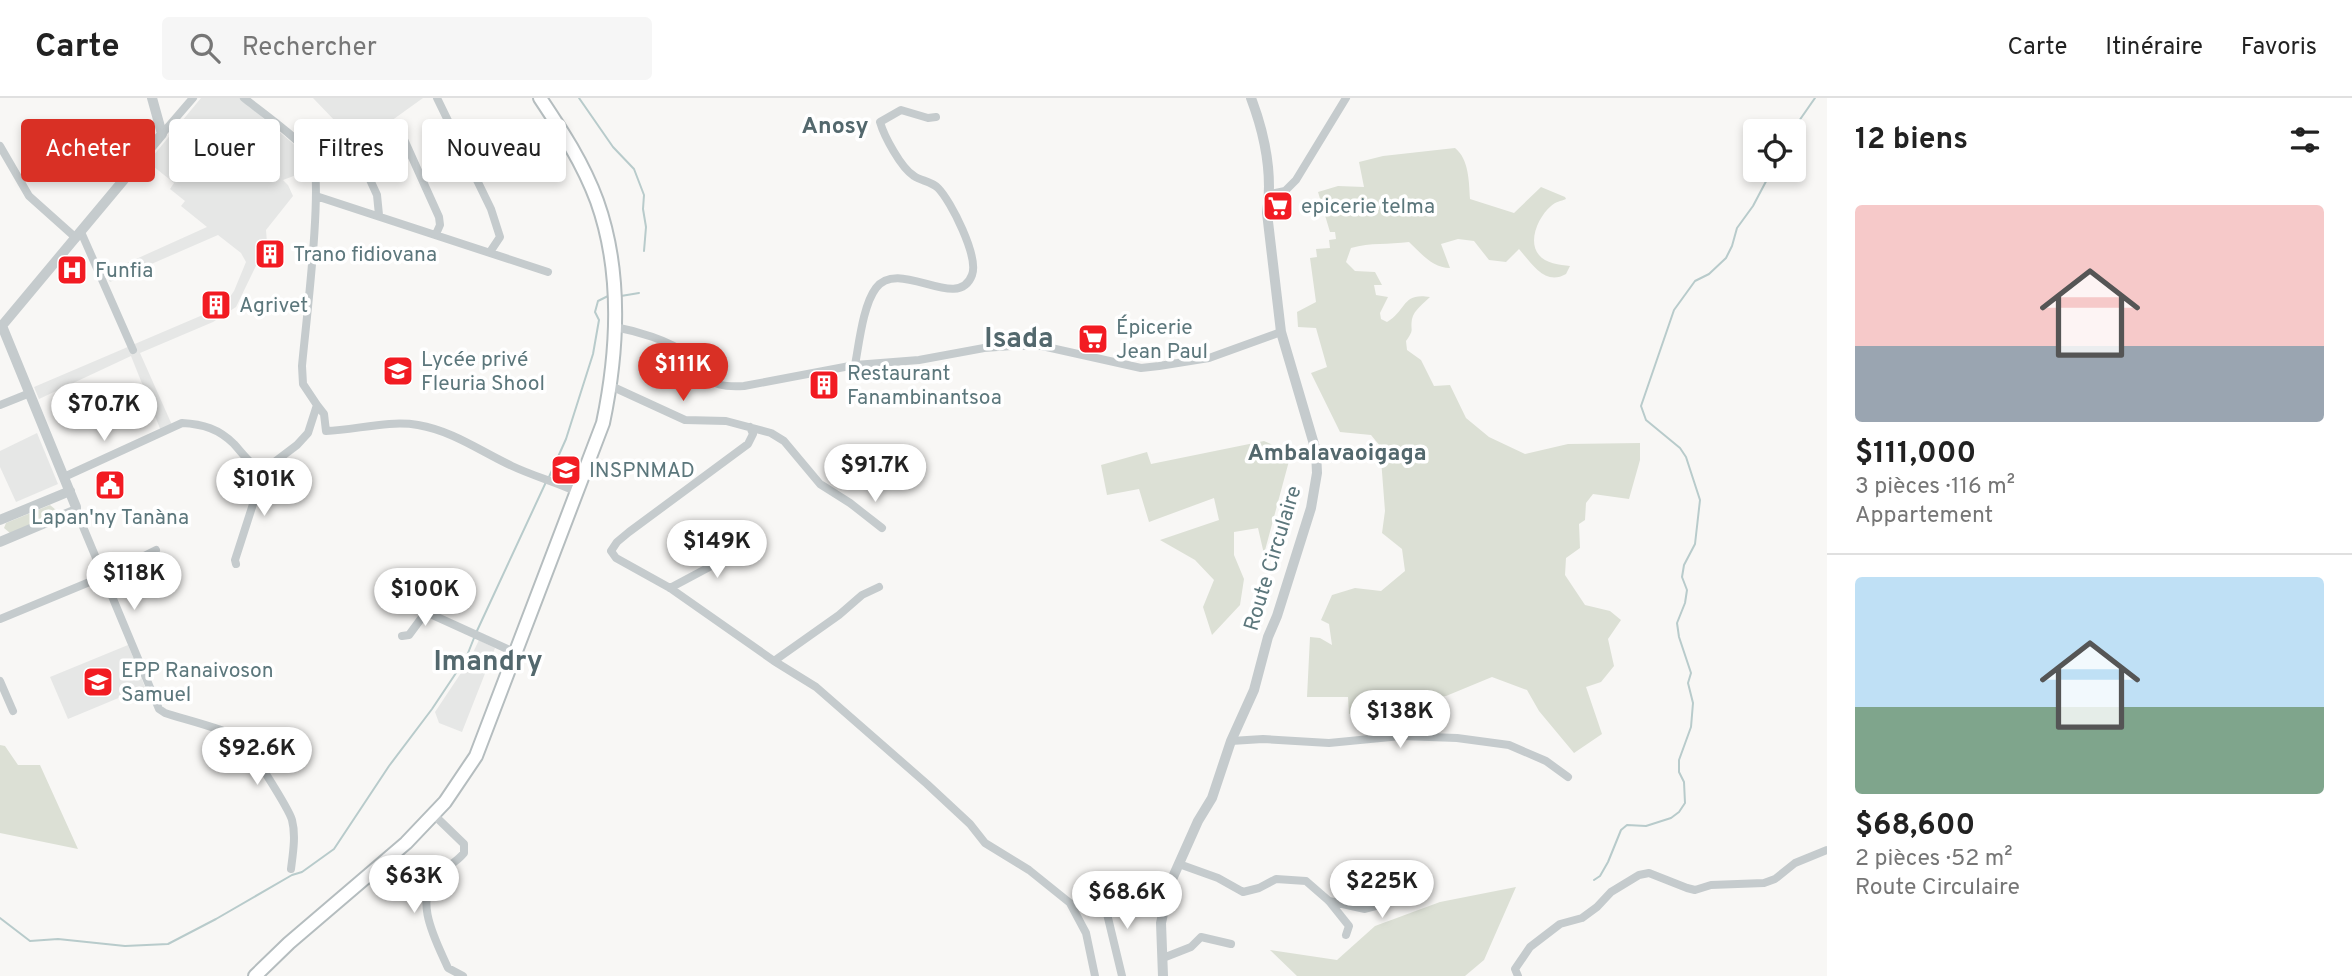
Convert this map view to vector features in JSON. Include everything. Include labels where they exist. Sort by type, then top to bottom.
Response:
[{"type":"main road","points":[[255,976],[289,943],[407,843],[434,815],[476,756],[603,423],[611,386],[616,313],[610,257],[597,202],[568,140],[540,98]]},
{"type":"street","points":[[152,98],[162,134]]},
{"type":"street","points":[[193,98],[1,327],[159,709],[242,741],[272,783],[292,819],[294,848],[291,869]]},
{"type":"street","points":[[244,98],[311,155],[314,163],[316,196],[302,366],[303,384],[324,414],[326,431]]},
{"type":"street","points":[[437,98],[491,209],[500,237],[489,252]]},
{"type":"street","name":"Route Circulaire","points":[[1163,976],[1161,923],[1169,886],[1198,821],[1212,798],[1231,741],[1254,690],[1268,637],[1277,617],[1311,508],[1317,473],[1317,451],[1281,332],[1267,213],[1270,194],[1266,145],[1251,98]]},
{"type":"street","points":[[1270,194],[1285,191],[1296,180],[1346,98]]},
{"type":"street","points":[[855,365],[865,318],[876,287],[886,280],[900,279],[928,282],[949,290],[960,288],[970,282],[975,268],[963,230],[939,189],[912,175],[886,140],[880,122],[901,110],[928,118],[936,117]]},
{"type":"street","points":[[0,146],[29,195],[79,235],[133,350]]},
{"type":"street","points":[[408,148],[439,216],[440,225],[436,234]]},
{"type":"street","points":[[371,182],[377,195],[379,215]]},
{"type":"street","points":[[316,196],[548,272]]},
{"type":"street","points":[[615,327],[637,331],[678,349],[686,354],[712,384],[725,387],[744,386],[855,365],[919,360],[1012,346],[1042,346],[1140,368],[1209,358],[1281,332]]},
{"type":"street","points":[[611,386],[685,420],[726,421],[771,433],[784,441],[820,484],[882,528]]},
{"type":"street","points":[[0,405],[30,393]]},
{"type":"street","points":[[236,564],[235,560],[264,470],[297,445],[308,433],[317,405]]},
{"type":"street","points":[[64,477],[182,423],[198,424],[220,432],[253,466],[264,470]]},
{"type":"street","points":[[308,433],[396,424],[416,425],[461,438],[513,466],[578,492]]},
{"type":"street","points":[[750,427],[753,434],[748,444],[629,532],[611,551],[616,558],[670,588],[816,687],[970,824],[985,843],[1029,870],[1070,903],[1086,933],[1095,976]]},
{"type":"street","points":[[0,520],[70,491]]},
{"type":"street","points":[[0,541],[76,510]]},
{"type":"street","points":[[670,588],[715,564],[744,541]]},
{"type":"street","points":[[0,619],[104,576],[156,550]]},
{"type":"street","points":[[774,661],[839,615],[862,595],[879,587]]},
{"type":"street","points":[[392,594],[516,653]]},
{"type":"street","points":[[402,636],[410,635],[426,612]]},
{"type":"street","points":[[0,681],[13,711]]},
{"type":"street","points":[[1231,741],[1262,739],[1329,743],[1401,736],[1476,740],[1510,745],[1546,761],[1568,778]]},
{"type":"street","points":[[434,815],[464,844],[464,853],[456,863],[439,874],[427,889],[431,929],[448,972],[463,976]]},
{"type":"street","points":[[1518,976],[1515,969],[1530,947],[1560,924],[1582,918],[1611,892],[1639,875],[1650,873],[1695,890],[1711,885],[1764,883],[1775,879],[1795,863],[1827,850]]},
{"type":"street","points":[[1179,864],[1218,878],[1243,892],[1259,888],[1276,879],[1306,881],[1329,901],[1349,926],[1346,935]]},
{"type":"street","points":[[1329,901],[1365,909],[1380,905],[1400,887],[1429,881]]},
{"type":"street","points":[[1102,893],[1122,976]]},
{"type":"street","points":[[1163,958],[1191,947],[1201,937],[1231,944]]},
{"type":"shaded area","points":[[201,98],[240,98],[264,119],[184,119]]},
{"type":"shaded area","points":[[313,98],[423,98],[394,119],[333,119]]},
{"type":"shaded area","points":[[280,132],[294,145],[294,176],[283,180],[293,196],[266,230],[267,243],[236,307],[213,322],[140,353],[172,425],[161,431],[131,356],[39,399],[34,387],[205,314],[227,301],[234,291],[246,262],[241,253],[218,235],[110,282],[105,273],[207,227],[181,206],[185,201],[170,189],[174,183],[280,182]]},
{"type":"shaded area","points":[[169,137],[169,179],[155,168],[155,154]]},
{"type":"shaded area","points":[[1455,148],[1466,164],[1470,199],[1514,213],[1541,187],[1565,197],[1566,199],[1553,205],[1542,216],[1534,243],[1539,255],[1545,260],[1570,266],[1566,274],[1558,277],[1545,275],[1534,267],[1519,249],[1506,262],[1489,260],[1474,241],[1458,239],[1441,244],[1450,268],[1432,263],[1409,242],[1351,248],[1346,262],[1355,271],[1375,272],[1382,285],[1374,285],[1376,295],[1388,297],[1380,313],[1381,319],[1387,322],[1414,297],[1430,297],[1413,316],[1411,332],[1406,341],[1407,350],[1421,360],[1434,386],[1450,385],[1466,418],[1489,437],[1525,454],[1568,444],[1640,443],[1640,460],[1629,499],[1593,494],[1586,503],[1585,520],[1579,524],[1580,548],[1566,558],[1565,575],[1585,605],[1610,611],[1621,620],[1608,639],[1614,666],[1601,682],[1586,687],[1602,734],[1574,753],[1539,711],[1527,690],[1492,677],[1446,696],[1349,714],[1348,697],[1307,697],[1310,637],[1320,638],[1332,645],[1329,624],[1321,620],[1332,595],[1355,588],[1381,591],[1405,571],[1402,549],[1382,533],[1385,511],[1380,446],[1371,435],[1340,432],[1311,373],[1327,367],[1316,328],[1298,327],[1297,312],[1316,302],[1310,258],[1317,257],[1316,249],[1330,248],[1329,240],[1336,239],[1335,232],[1330,232],[1318,192],[1338,186],[1364,187],[1359,162],[1383,156]]},
{"type":"shaded area","points":[[37,433],[58,484],[16,502],[0,467],[0,451]]},
{"type":"shaded area","points":[[1264,441],[1282,449],[1289,461],[1264,554],[1258,528],[1234,532],[1234,555],[1244,579],[1240,605],[1212,635],[1203,607],[1214,580],[1195,560],[1160,540],[1219,520],[1214,498],[1149,522],[1139,489],[1107,495],[1101,465],[1147,452],[1151,464]]},
{"type":"shaded area","points":[[50,505],[56,510],[53,516],[10,533],[4,528],[6,523]]},
{"type":"shaded area","points":[[479,640],[495,648],[462,732],[439,723],[435,712],[469,661]]},
{"type":"shaded area","name":"EPP Ranaivoson Samuel","points":[[128,645],[145,687],[68,719],[50,677]]},
{"type":"shaded area","points":[[0,745],[5,746],[18,765],[40,765],[78,849],[0,833]]},
{"type":"shaded area","points":[[1516,887],[1484,960],[1465,976],[1297,976],[1270,950],[1337,960],[1375,926],[1440,902]]},
{"type":"waterway","points":[[579,98],[613,147],[634,169],[644,195],[644,251]]},
{"type":"waterway","points":[[1800,119],[1815,98]]},
{"type":"waterway","points":[[1594,880],[1600,876],[1608,862],[1621,830],[1627,825],[1646,826],[1671,818],[1685,803],[1679,760],[1691,727],[1693,703],[1688,683],[1691,673],[1677,623],[1685,603],[1687,590],[1682,577],[1684,565],[1695,544],[1700,500],[1686,457],[1680,448],[1646,420],[1641,406],[1674,310],[1695,281],[1709,274],[1726,258],[1737,228],[1766,182]]},
{"type":"waterway","points":[[621,296],[639,293]]},
{"type":"waterway","points":[[549,477],[566,439],[593,354],[599,320],[595,312],[598,301],[608,296]]},
{"type":"waterway","points":[[476,633],[546,482]]},
{"type":"waterway","points":[[0,918],[30,941],[58,939],[125,946],[168,944],[302,872],[334,849],[466,658],[474,638]]},
{"type":"place","name":"epicerie telma","points":[[1278,206]]},
{"type":"place","name":"Trano fidiovana","points":[[270,254]]},
{"type":"place","name":"Funfia","points":[[72,270]]},
{"type":"place","name":"Agrivet","points":[[216,305]]},
{"type":"place","name":"Épicerie Jean Paul","points":[[1093,339]]},
{"type":"place","name":"Lycée privé Fleuria Shool","points":[[398,371]]},
{"type":"place","name":"Restaurant Fanambinantsoa","points":[[824,385]]},
{"type":"place","name":"INSPNMAD","points":[[566,470]]},
{"type":"place","name":"Lapan'ny Tanàna","points":[[110,485]]},
{"type":"place","name":"EPP Ranaivoson Samuel","points":[[98,682]]},
{"type":"district","name":"Anosy","points":[[835,125]]},
{"type":"district","name":"Isada","points":[[1019,337]]},
{"type":"district","name":"Ambalavaoigaga","points":[[1337,452]]},
{"type":"district","name":"Imandry","points":[[488,660]]}]
